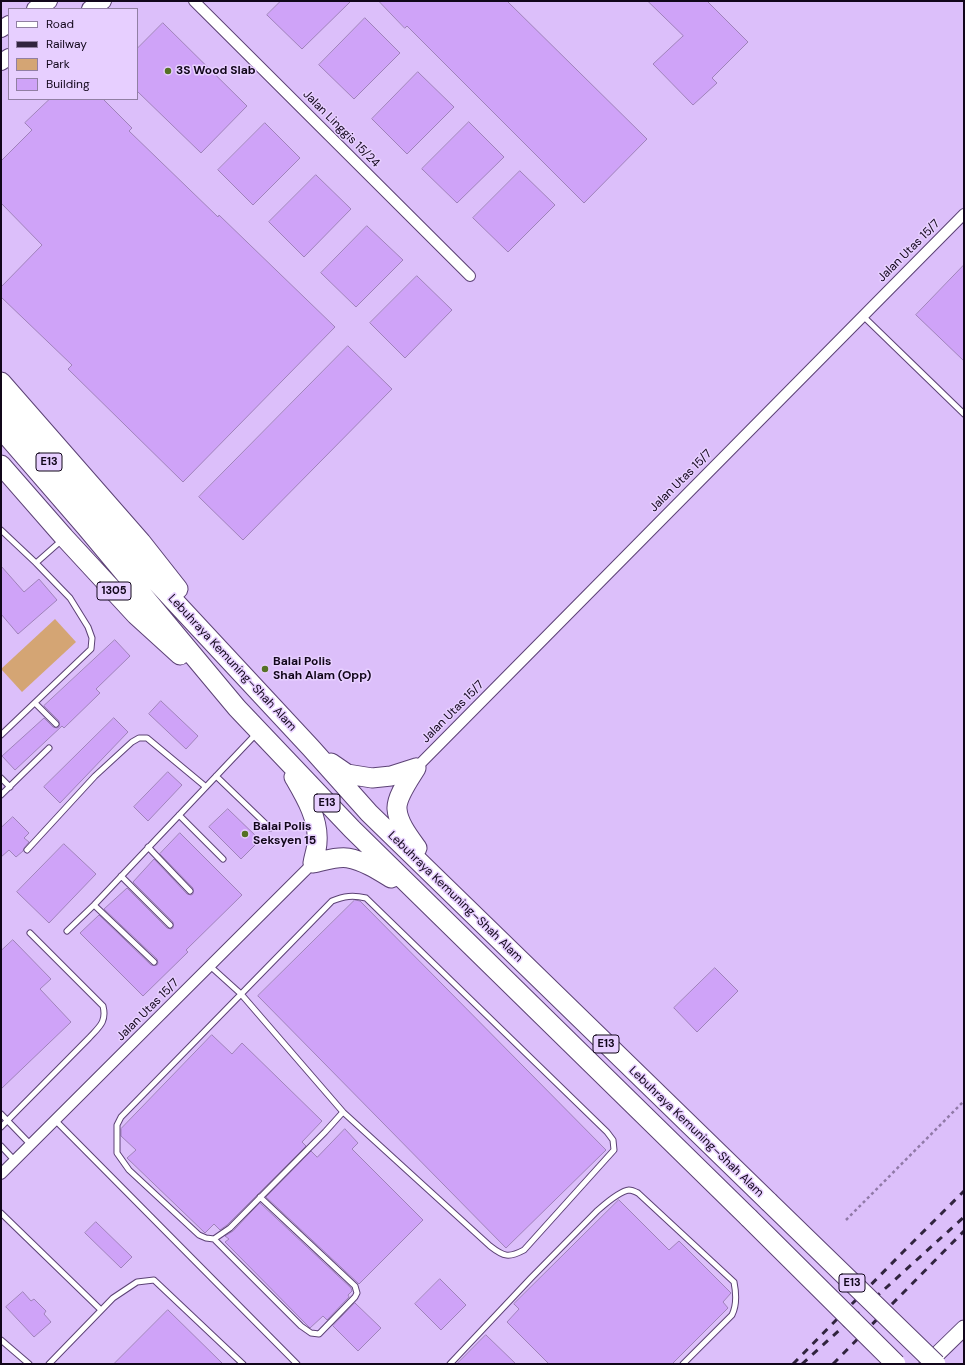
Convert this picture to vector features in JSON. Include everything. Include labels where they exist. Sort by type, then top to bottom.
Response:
[{"type":"highway","points":[[1,382],[159,564],[247,679]]},
{"type":"highway","name":"Lebuhraya Kemuning–Shah Alam","points":[[1,406],[236,708],[352,830],[750,1218],[896,1364]]},
{"type":"highway","name":"Lebuhraya Kemuning–Shah Alam","points":[[1,429],[247,679],[369,813],[936,1364]]},
{"type":"highway","name":"1305","points":[[1,465],[64,537],[136,615],[236,708]]},
{"type":"highway","points":[[311,748],[347,774],[372,778],[391,776],[416,768]]},
{"type":"highway","points":[[282,756],[303,794],[316,823],[317,842],[313,863],[330,859],[347,858],[371,866],[420,896]]},
{"type":"highway","points":[[416,768],[402,790],[397,809],[403,829],[442,885]]},
{"type":"main road","points":[[37,8],[49,1]]},
{"type":"main road","points":[[92,8],[103,1]]},
{"type":"street","name":"Jalan Linggis 15/24","points":[[194,1],[470,276]]},
{"type":"street","name":"Jalan Utas 15/7","points":[[416,768],[964,214]]},
{"type":"street","name":"Jalan Utas 15/7","points":[[1,1174],[56,1121],[313,863]]},
{"type":"street","points":[[927,1364],[964,1328]]},
{"type":"lane","points":[[863,316],[964,414]]},
{"type":"lane","points":[[1,530],[70,598],[88,627],[92,638],[91,649],[1,735]]},
{"type":"lane","points":[[36,563],[64,537]]},
{"type":"lane","points":[[35,702],[56,724]]},
{"type":"lane","points":[[67,931],[94,905],[259,732]]},
{"type":"lane","points":[[27,850],[95,776],[132,742],[139,738],[147,738],[206,787]]},
{"type":"lane","points":[[1,795],[49,748]]},
{"type":"lane","points":[[216,776],[270,828]]},
{"type":"lane","points":[[1,778],[10,787]]},
{"type":"lane","points":[[179,815],[223,858]]},
{"type":"lane","points":[[148,848],[190,891]]},
{"type":"lane","points":[[121,876],[170,925]]},
{"type":"lane","points":[[210,966],[241,994],[343,1112],[490,1246],[501,1254],[513,1256],[524,1250],[614,1150],[613,1140],[607,1132],[366,898],[356,895],[339,898],[332,901],[241,994],[121,1117],[116,1125],[117,1153],[129,1170],[199,1235],[214,1239],[301,1326],[311,1333],[319,1334],[355,1297],[357,1292],[355,1286],[260,1197]]},
{"type":"lane","points":[[94,905],[154,962]]},
{"type":"lane","points":[[1,1127],[101,1025],[105,1014],[103,1006],[30,933]]},
{"type":"lane","points":[[214,1239],[230,1228],[343,1112]]},
{"type":"lane","points":[[1,1114],[31,1145]]},
{"type":"lane","points":[[56,1121],[297,1364]]},
{"type":"lane","points":[[1,1146],[15,1161]]},
{"type":"lane","points":[[450,1364],[531,1278],[606,1202],[629,1190],[638,1193],[734,1282],[736,1296],[732,1315],[683,1364]]},
{"type":"lane","points":[[1,1213],[101,1310]]},
{"type":"lane","points":[[49,1364],[113,1298],[137,1282],[154,1280],[243,1364]]},
{"type":"lane","points":[[1,1340],[29,1364]]},
{"type":"path","points":[[846,1220],[964,1101]]},
{"type":"green space","points":[[55,619],[76,642],[22,692],[1,669]]},
{"type":"building","points":[[281,1],[351,1],[302,49],[267,15]]},
{"type":"building","points":[[379,1],[507,1],[647,139],[584,203],[407,26],[405,28]]},
{"type":"building","points":[[648,1],[707,1],[748,42],[712,78],[717,83],[693,105],[653,64],[683,36]]},
{"type":"building","points":[[365,18],[400,53],[354,99],[319,65]]},
{"type":"building","points":[[163,23],[247,106],[201,153],[138,92],[138,48]]},
{"type":"building","points":[[418,72],[454,107],[407,154],[372,119]]},
{"type":"building","points":[[49,100],[104,100],[132,128],[129,131],[335,327],[183,482],[68,369],[72,365],[1,297],[1,287],[42,245],[1,203],[1,161],[32,130],[25,123]]},
{"type":"building","points":[[469,122],[504,157],[457,203],[422,169]]},
{"type":"building","points":[[265,123],[300,158],[253,205],[218,170]]},
{"type":"building","points":[[520,171],[555,205],[508,252],[473,218]]},
{"type":"building","points":[[316,175],[351,209],[304,257],[269,222]]},
{"type":"building","points":[[367,226],[403,260],[356,307],[321,273]]},
{"type":"building","points":[[964,265],[964,361],[916,315]]},
{"type":"building","points":[[417,276],[452,310],[405,358],[370,323]]},
{"type":"building","points":[[348,346],[392,389],[243,540],[199,497]]},
{"type":"building","points":[[1,566],[24,592],[39,579],[57,600],[18,634],[1,614]]},
{"type":"building","points":[[115,640],[130,656],[96,689],[100,693],[64,728],[62,726],[15,770],[2,756],[44,718],[53,727],[59,727],[59,721],[44,706]]},
{"type":"building","points":[[161,701],[198,736],[186,749],[149,714]]},
{"type":"building","points":[[114,718],[128,732],[60,803],[44,787]]},
{"type":"building","points":[[168,772],[182,785],[148,821],[134,807]]},
{"type":"building","points":[[228,809],[260,840],[241,859],[209,827]]},
{"type":"building","points":[[13,817],[29,833],[24,838],[29,842],[23,851],[16,857],[9,850],[1,857],[1,828]]},
{"type":"building","points":[[180,833],[242,895],[186,950],[188,952],[143,996],[80,933],[99,915],[151,965],[157,965],[157,959],[104,909],[127,888],[167,928],[173,928],[173,922],[133,882],[154,859],[187,894],[193,894],[193,888],[160,854]]},
{"type":"building","points":[[64,844],[96,874],[49,923],[17,892]]},
{"type":"building","points":[[355,900],[360,901],[606,1150],[506,1248],[258,996]]},
{"type":"building","points":[[13,940],[51,979],[40,989],[71,1022],[1,1089],[1,951]]},
{"type":"building","points":[[715,968],[738,991],[697,1032],[674,1008]]},
{"type":"building","points":[[212,1035],[232,1054],[242,1043],[322,1121],[302,1142],[306,1146],[227,1225],[220,1230],[214,1224],[205,1233],[127,1158],[136,1150],[121,1136],[121,1129]]},
{"type":"building","points":[[345,1129],[358,1143],[352,1149],[423,1220],[359,1284],[266,1197],[311,1151],[317,1157]]},
{"type":"building","points":[[619,1200],[669,1250],[679,1241],[731,1293],[723,1302],[728,1308],[672,1364],[549,1364],[507,1322],[519,1309],[514,1304]]},
{"type":"building","points":[[260,1203],[351,1288],[352,1291],[348,1295],[349,1297],[327,1320],[323,1316],[310,1328],[225,1242],[229,1239],[225,1236],[233,1231]]},
{"type":"building","points":[[96,1222],[132,1257],[121,1268],[85,1233]]},
{"type":"building","points":[[440,1279],[466,1305],[441,1330],[415,1304]]},
{"type":"building","points":[[23,1292],[31,1301],[34,1299],[46,1311],[44,1314],[51,1322],[34,1337],[6,1307]]},
{"type":"building","points":[[355,1303],[381,1328],[358,1351],[333,1326]]},
{"type":"building","points":[[168,1310],[223,1364],[114,1364]]},
{"type":"building","points":[[486,1335],[516,1364],[457,1364]]},
{"type":"railway","points":[[793,1364],[964,1191]]},
{"type":"railway","points":[[802,1364],[964,1217]]},
{"type":"railway","points":[[833,1364],[964,1231]]},
{"type":"place","name":"3S Wood Slab","points":[[168,71]]},
{"type":"place","name":"Balai Polis Shah Alam (Opp)","points":[[265,669]]},
{"type":"place","name":"Balai Polis Seksyen 15","points":[[245,834]]}]
